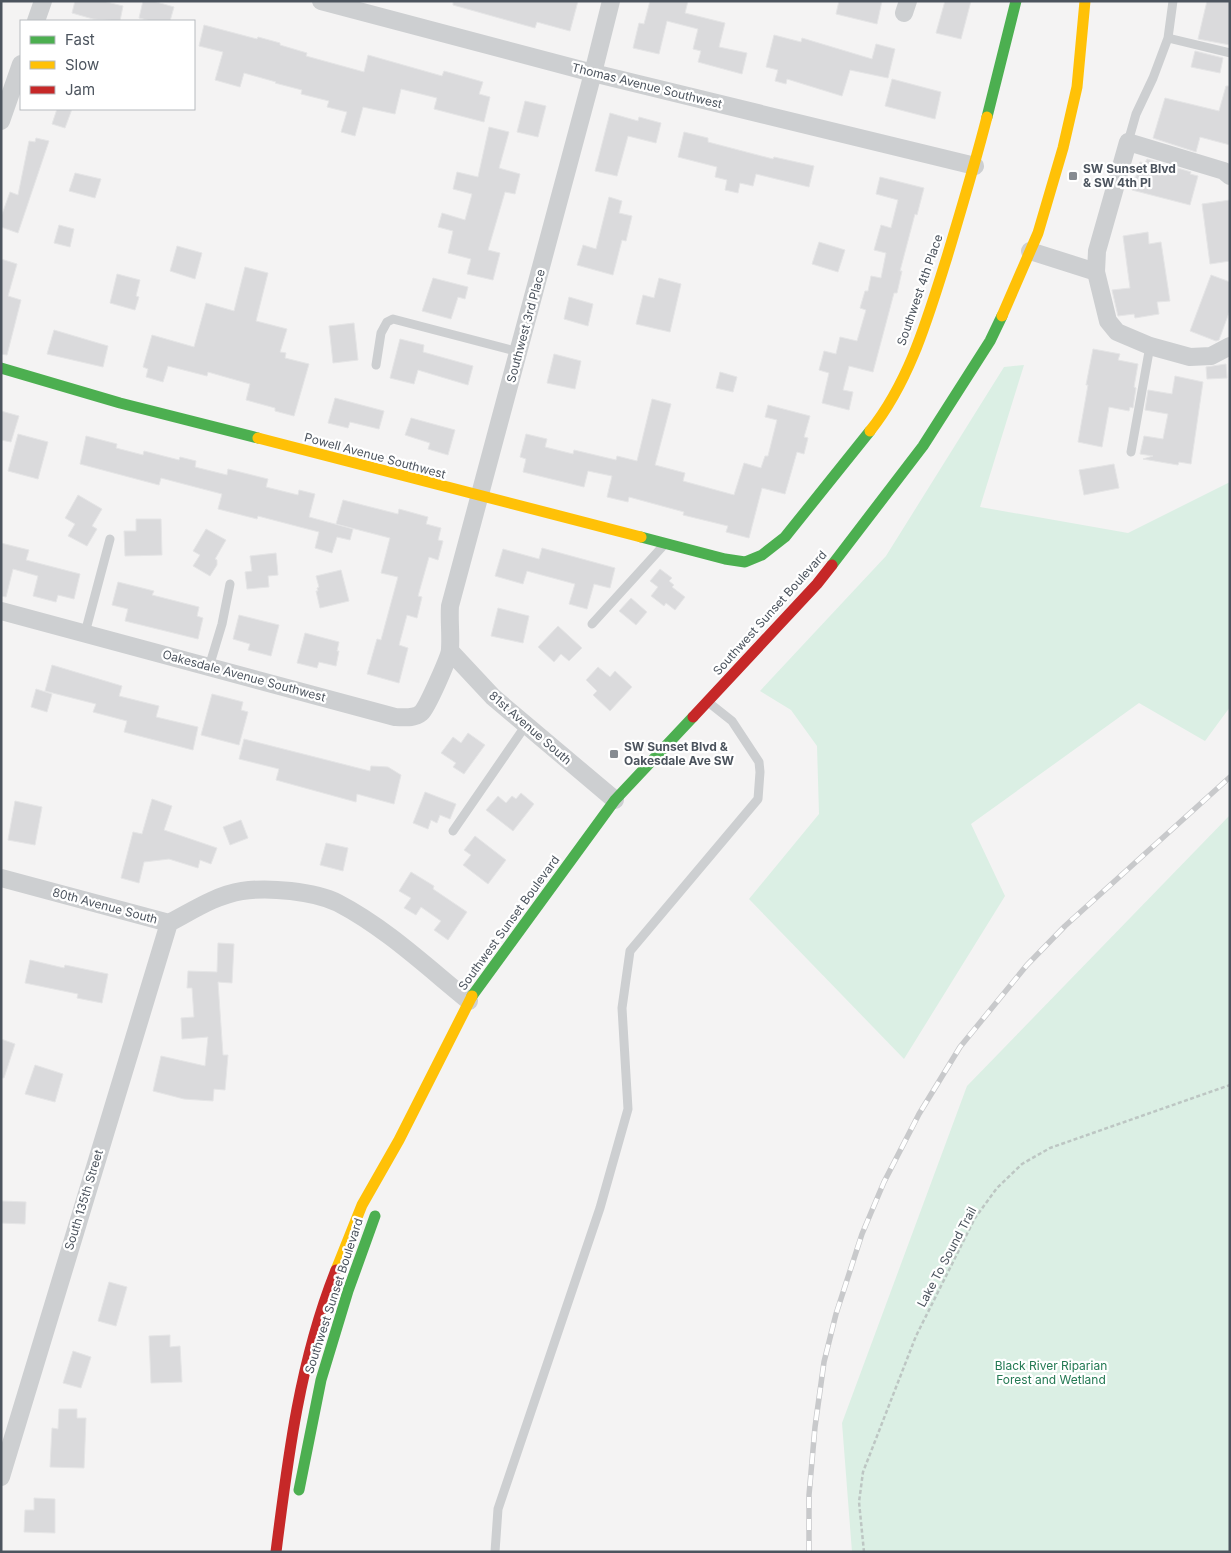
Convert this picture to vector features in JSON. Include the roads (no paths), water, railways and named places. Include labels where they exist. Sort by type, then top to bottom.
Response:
[{"type":"main road","name":"Southwest 4th Place","points":[[745,562],[762,555],[785,537],[873,427],[901,383],[927,320],[975,166],[1016,1]]},
{"type":"main road","name":"Southwest Sunset Boulevard","points":[[276,1552],[289,1450],[306,1366],[331,1283],[362,1205],[399,1140],[469,1001],[614,800],[817,584],[923,446],[990,341],[1038,233],[1063,148],[1076,87],[1085,1]]},
{"type":"main road","name":"Powell Avenue Southwest","points":[[1,368],[120,403],[480,497],[725,559],[745,562]]},
{"type":"main road","name":"Southwest Sunset Boulevard","points":[[383,1191],[399,1140]]},
{"type":"main road","name":"Southwest Sunset Boulevard","points":[[297,1505],[321,1380],[348,1291],[378,1208]]},
{"type":"street","points":[[36,20],[43,1]]},
{"type":"street","name":"Thomas Avenue Southwest","points":[[321,1],[593,73],[975,166]]},
{"type":"street","name":"Southwest 3rd Place","points":[[450,651],[450,606],[611,1]]},
{"type":"street","points":[[1,121],[20,67]]},
{"type":"street","points":[[1230,176],[1224,172],[1128,142],[1097,251],[1096,272],[1108,321],[1117,332],[1150,346],[1190,357],[1212,356],[1230,346]]},
{"type":"street","points":[[1030,251],[1096,272]]},
{"type":"street","name":"Oakesdale Avenue Southwest","points":[[1,611],[395,717],[411,718],[420,714],[426,706],[450,651]]},
{"type":"street","name":"81st Avenue South","points":[[450,651],[493,697],[614,800]]},
{"type":"street","name":"80th Avenue South","points":[[1,878],[169,923],[215,899],[241,891],[272,889],[302,892],[337,902],[378,927],[469,1001]]},
{"type":"street","name":"South 135th Street","points":[[1,1477],[169,923]]},
{"type":"lane","points":[[1128,142],[1136,114],[1153,78],[1168,38],[1173,1]]},
{"type":"lane","points":[[1168,38],[1230,53]]},
{"type":"lane","points":[[376,365],[382,333],[387,322],[393,319],[519,352]]},
{"type":"lane","points":[[1131,452],[1150,346]]},
{"type":"lane","points":[[85,633],[110,539]]},
{"type":"lane","points":[[592,624],[664,544]]},
{"type":"lane","points":[[209,667],[222,624],[230,584]]},
{"type":"lane","points":[[495,1552],[498,1509],[600,1208],[628,1109],[622,1008],[630,951],[758,799],[759,762],[732,721],[708,702]]},
{"type":"lane","points":[[453,831],[526,725]]},
{"type":"railway","points":[[809,1552],[809,1495],[815,1427],[824,1362],[836,1314],[862,1234],[884,1182],[919,1114],[960,1047],[1027,965],[1065,926],[1230,777]]},
{"type":"place","name":"SW Sunset Blvd & SW 4th Pl","points":[[1073,176]]},
{"type":"place","name":"SW Sunset Blvd & Oakesdale Ave SW","points":[[614,754]]},
{"type":"park label","name":"Black River Riparian Forest and Wetland","points":[[1051,1373]]}]
